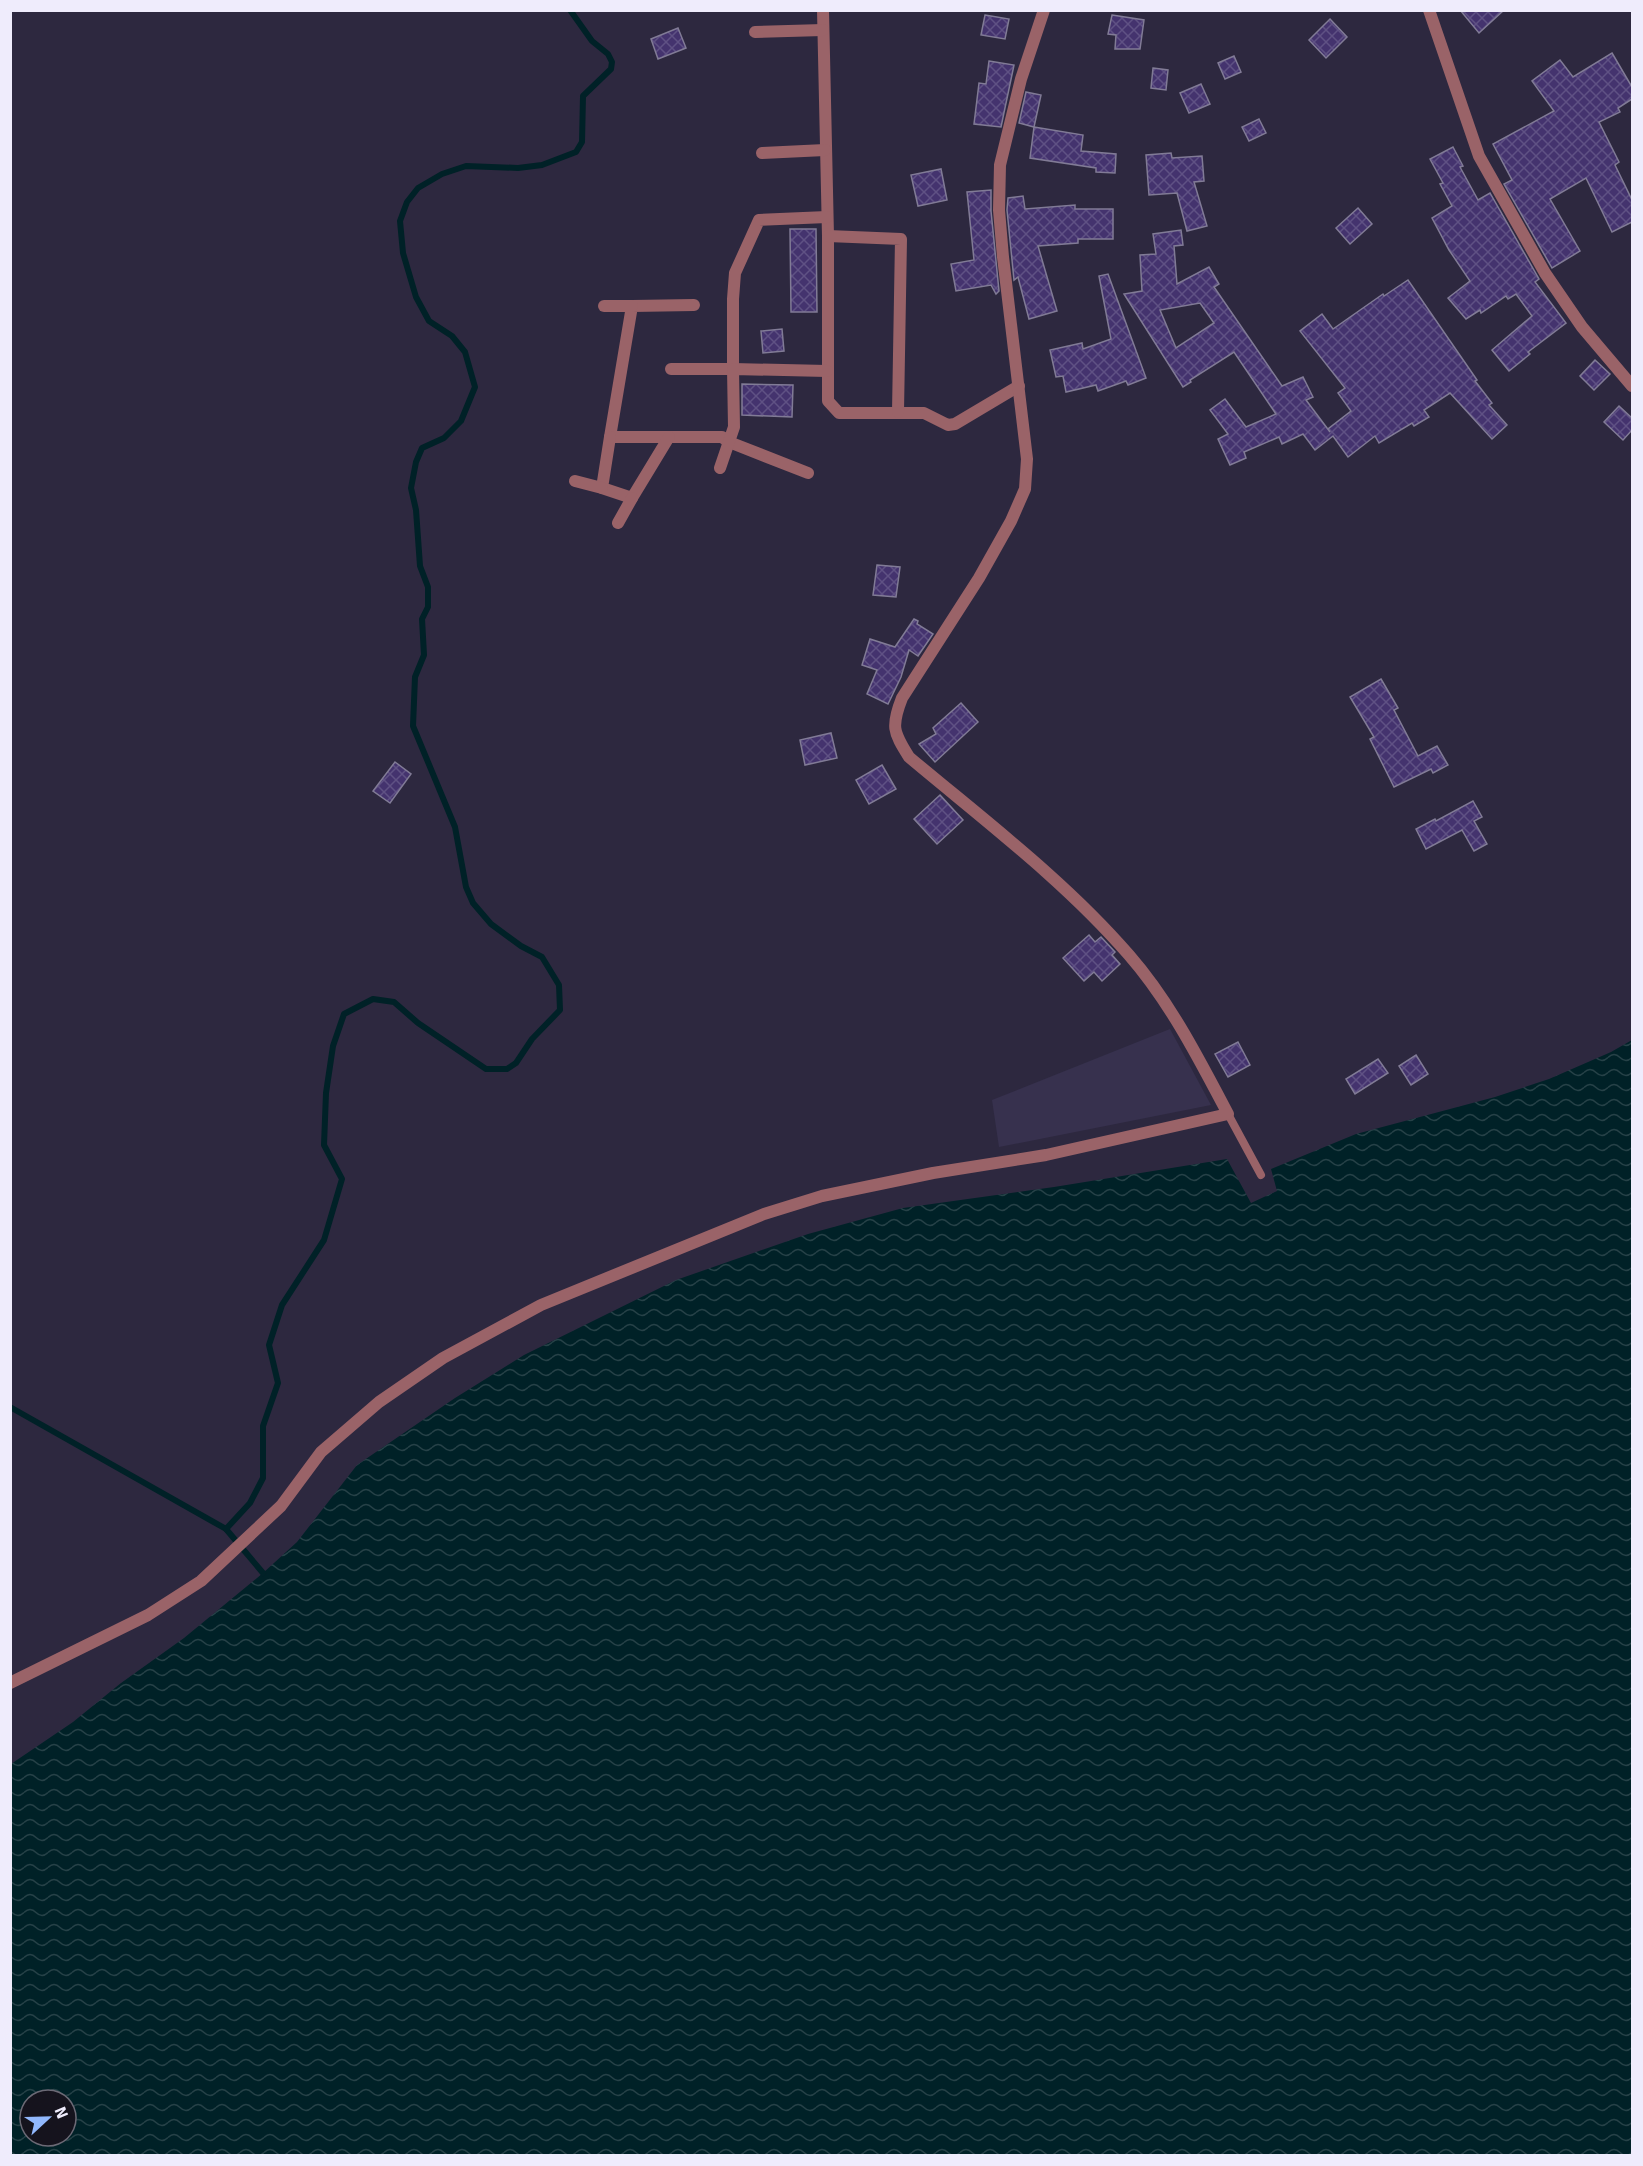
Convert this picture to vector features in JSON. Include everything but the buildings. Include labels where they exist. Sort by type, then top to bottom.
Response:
[{"type":"street","points":[[823,10],[828,236],[828,401],[839,413],[924,413],[948,425],[955,424],[1019,386]]},
{"type":"street","points":[[10,1683],[148,1615],[201,1581],[281,1506],[321,1452],[379,1402],[443,1358],[541,1305],[764,1214],[822,1196],[933,1173],[1046,1155],[1228,1114],[1160,995],[1130,956],[1098,921],[1038,865],[909,757],[896,738],[894,718],[902,698],[979,578],[1011,521],[1025,489],[1028,459],[999,210],[1000,165],[1022,79],[1044,10]]},
{"type":"street","points":[[1429,10],[1479,156],[1545,273],[1582,327],[1632,386]]},
{"type":"street","points":[[755,32],[823,30]]},
{"type":"street","points":[[762,153],[825,150]]},
{"type":"street","points":[[720,468],[734,427],[733,299],[735,273],[759,220],[827,217]]},
{"type":"street","points":[[828,236],[901,239],[898,412]]},
{"type":"street","points":[[604,306],[694,305]]},
{"type":"street","points":[[602,488],[632,306]]},
{"type":"street","points":[[671,369],[827,371]]},
{"type":"street","points":[[610,437],[722,437],[729,442],[808,473]]},
{"type":"street","points":[[618,523],[669,437]]},
{"type":"street","points":[[575,480],[632,498]]},
{"type":"lane","points":[[1228,1114],[1261,1175]]},
{"type":"shaded area","points":[[1170,1029],[1211,1105],[999,1147],[992,1100]]},
{"type":"water","points":[[1632,1040],[1632,2155],[11,2155],[11,1764],[73,1722],[121,1683],[184,1638],[263,1573],[297,1542],[357,1465],[455,1398],[524,1355],[676,1280],[808,1234],[903,1208],[1054,1187],[1227,1159],[1251,1203],[1277,1191],[1271,1169],[1356,1134],[1495,1097],[1549,1079],[1611,1052]]},
{"type":"waterway","points":[[226,1529],[250,1503],[263,1478],[263,1426],[278,1383],[269,1345],[282,1305],[324,1240],[342,1179],[324,1145],[326,1093],[333,1046],[344,1014],[373,999],[394,1002],[418,1023],[486,1069],[507,1069],[516,1063],[532,1039],[560,1010],[559,985],[542,957],[521,946],[491,924],[473,903],[466,887],[455,827],[413,726],[415,677],[424,655],[422,619],[428,607],[428,587],[420,566],[416,510],[411,488],[416,462],[422,448],[444,438],[461,421],[475,387],[465,352],[452,336],[429,321],[416,297],[403,253],[400,221],[407,202],[418,188],[442,174],[466,166],[518,168],[542,165],[576,152],[582,142],[583,96],[611,69],[612,62],[608,54],[592,41],[570,10]]},
{"type":"waterway","points":[[10,1407],[226,1529],[263,1573]]}]
